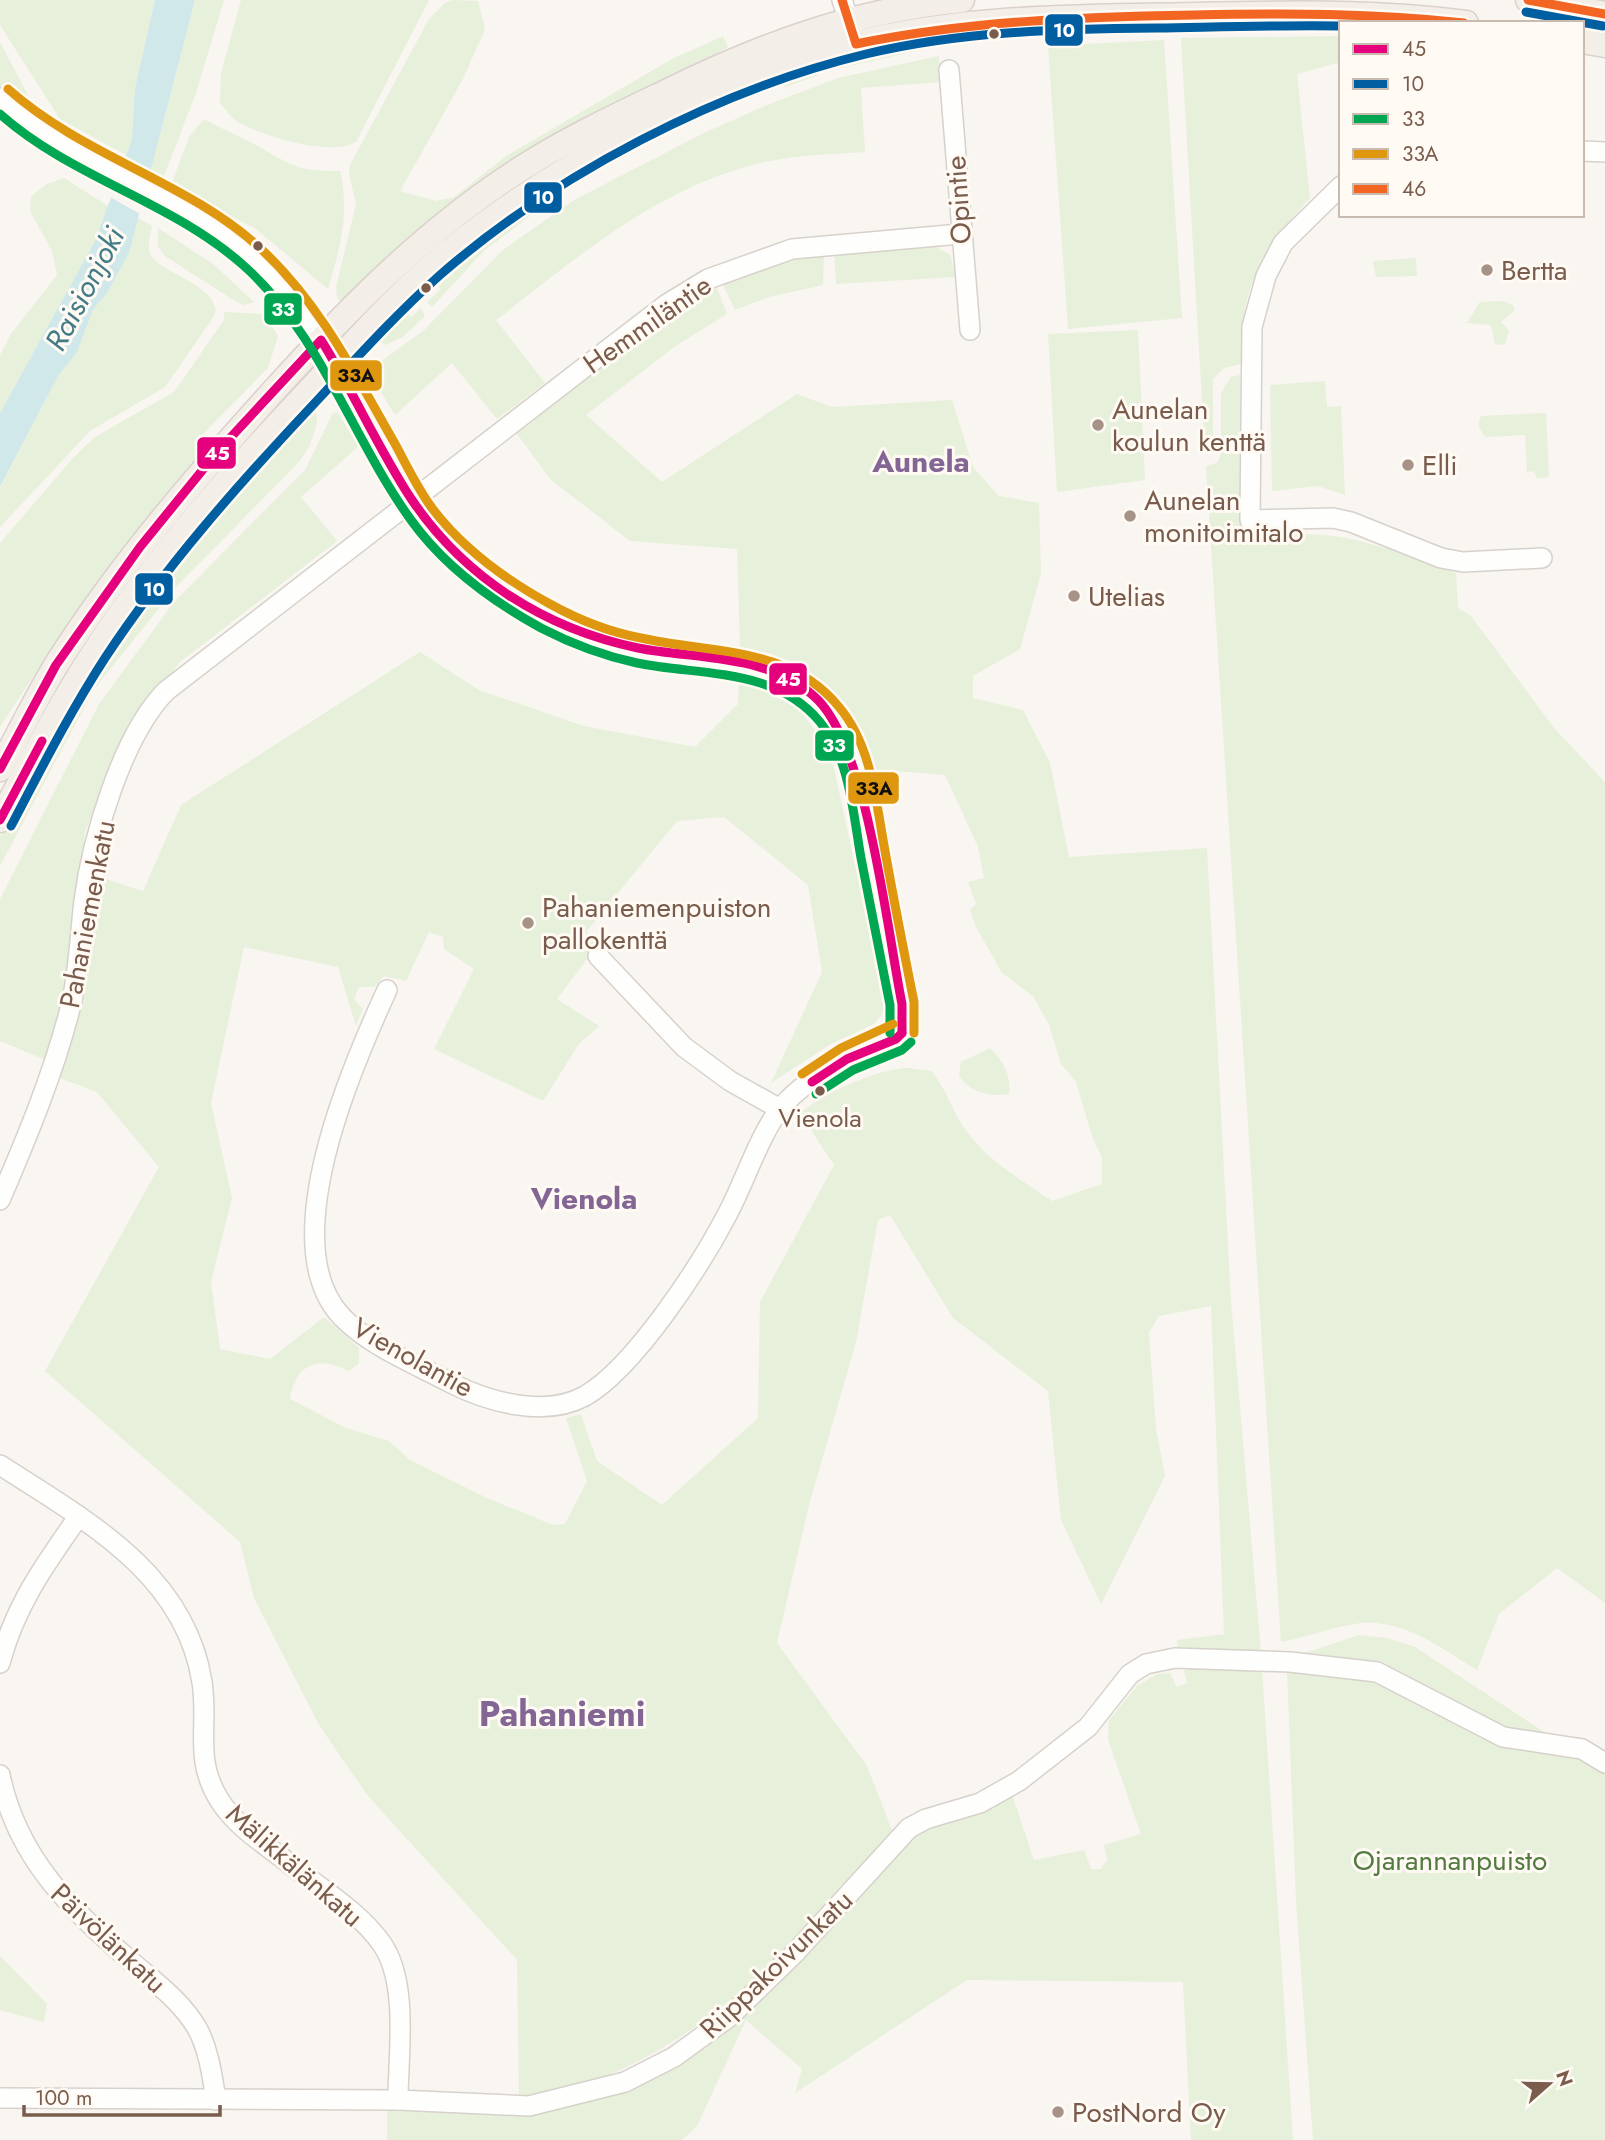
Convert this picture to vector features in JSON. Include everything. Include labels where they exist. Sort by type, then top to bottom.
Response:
[{"type":"main road","points":[[0,769],[56,665],[140,547],[218,451],[321,340],[415,247],[470,204],[531,162],[710,70],[845,10],[962,0]]},
{"type":"main road","points":[[1528,0],[1568,13],[1605,14]]},
{"type":"main road","points":[[0,820],[72,687],[134,595],[236,471],[336,363],[431,267],[535,189],[630,134],[721,91],[856,44],[962,24],[1101,16],[1364,13],[1446,21]]},
{"type":"main road","points":[[1584,41],[1605,45]]},
{"type":"street","points":[[845,10],[856,44]]},
{"type":"street","name":"Opintie","points":[[949,70],[960,234],[967,275],[970,330]]},
{"type":"street","points":[[0,97],[31,124],[203,223],[254,259],[296,303],[321,340],[412,499]]},
{"type":"street","points":[[1584,151],[1605,152]]},
{"type":"street","points":[[1339,188],[1283,243],[1266,276],[1252,327],[1250,520],[1333,518],[1352,522],[1441,558],[1463,562],[1542,558]]},
{"type":"street","name":"Hemmiläntie","points":[[412,499],[667,304],[708,279],[792,249],[960,234]]},
{"type":"street","name":"Vienolantie","points":[[387,990],[348,1085],[319,1182],[314,1213],[314,1243],[321,1280],[340,1315],[359,1332],[475,1393],[514,1404],[548,1406],[583,1397],[607,1379],[648,1334],[697,1264],[728,1214],[780,1109],[827,1071],[847,1059],[896,1039],[902,1033],[902,1004],[858,775],[843,736],[822,706],[797,684],[769,670],[725,659],[643,651],[566,627],[517,601],[460,557],[425,519],[412,499]]},
{"type":"street","name":"Pahaniemenkatu","points":[[0,1200],[55,1066],[76,976],[84,901],[95,846],[121,765],[141,721],[166,691],[412,499]]},
{"type":"street","points":[[598,956],[684,1047],[730,1082],[780,1109]]},
{"type":"street","name":"Mälikkälänkatu","points":[[0,1465],[79,1516],[149,1573],[179,1614],[193,1647],[202,1681],[204,1761],[210,1785],[224,1808],[243,1828],[363,1922],[383,1945],[394,1968],[398,1994],[398,2100]]},
{"type":"street","points":[[0,1663],[11,1627],[27,1591],[79,1516]]},
{"type":"street","name":"Riippakoivunkatu","points":[[0,2098],[398,2100],[529,2106],[625,2082],[674,2057],[729,2017],[794,1954],[909,1828],[926,1819],[980,1803],[1019,1781],[1088,1727],[1121,1684],[1138,1669],[1153,1662],[1180,1657],[1272,1660],[1353,1667],[1377,1672],[1503,1737],[1583,1749],[1605,1763]]},
{"type":"street","name":"Päivölänkatu","points":[[0,1775],[21,1836],[54,1889],[86,1923],[175,2000],[191,2019],[207,2053],[216,2100]]},
{"type":"green space","points":[[0,0],[155,0],[135,88],[132,139],[126,155],[60,119],[0,25]]},
{"type":"green space","points":[[195,0],[224,0],[196,93],[162,181],[149,176]]},
{"type":"green space","points":[[241,0],[429,0],[356,142],[331,147],[281,139],[251,128],[234,119],[220,103],[221,73]]},
{"type":"green space","points":[[453,0],[478,1],[485,29],[463,79],[400,191],[436,201],[454,197],[506,156],[672,59],[723,36],[728,47],[446,209],[412,234],[342,304],[337,297],[336,287],[356,204],[349,174],[350,165],[429,19],[445,3]]},
{"type":"green space","points":[[1161,23],[1161,29],[1003,39],[1002,34]]},
{"type":"green space","points":[[1339,36],[1339,63],[1297,74],[1310,198],[1280,234],[1250,289],[1245,311],[1241,364],[1224,368],[1213,379],[1213,449],[1205,454],[1181,38]]},
{"type":"green space","points":[[1164,40],[1182,318],[1068,329],[1048,46]]},
{"type":"green space","points":[[0,42],[35,109],[44,120],[43,123],[0,87]]},
{"type":"green space","points":[[956,42],[832,70],[827,63],[871,48],[873,53],[922,43]]},
{"type":"green space","points":[[939,56],[940,82],[861,88],[865,152],[770,161],[731,171],[694,186],[624,224],[496,320],[545,383],[497,419],[452,363],[395,415],[375,382],[379,363],[423,331],[503,250],[574,200],[706,132],[765,106],[838,78]]},
{"type":"green space","points":[[818,63],[819,75],[785,87],[783,84],[719,110],[626,154],[566,188],[537,206],[538,210],[485,250],[432,307],[427,302],[441,289],[436,283],[456,256],[533,200],[660,128]]},
{"type":"green space","points":[[204,119],[291,164],[307,169],[340,171],[344,216],[340,245],[328,289],[256,229],[171,185],[189,137]]},
{"type":"green space","points":[[64,178],[108,206],[95,241],[0,413],[0,355],[11,334],[57,275],[52,251],[30,211],[31,196],[47,184]]},
{"type":"green space","points":[[138,218],[152,226],[149,247],[154,260],[203,290],[216,309],[214,316],[165,387],[90,431],[0,527],[0,488],[58,376],[77,352],[93,310],[107,293],[129,253]]},
{"type":"green space","points":[[158,228],[213,264],[254,302],[244,305],[235,301],[165,256],[158,246]]},
{"type":"green space","points":[[936,247],[950,255],[956,277],[836,284],[834,252]]},
{"type":"green space","points":[[824,253],[823,285],[769,297],[735,310],[721,281],[782,260]]},
{"type":"green space","points":[[1416,258],[1417,276],[1376,277],[1373,261]]},
{"type":"green space","points":[[713,286],[717,288],[727,314],[677,345],[586,415],[662,482],[797,394],[832,407],[952,400],[973,467],[999,496],[1039,503],[1041,574],[1020,649],[973,676],[973,698],[1023,710],[1050,763],[1069,857],[1207,848],[1231,1301],[1261,1653],[1178,1651],[1177,1640],[1224,1634],[1211,1306],[1159,1316],[1149,1333],[1156,1429],[1165,1476],[1101,1604],[1061,1520],[1048,1391],[953,1318],[890,1215],[878,1220],[856,1342],[809,1505],[777,1643],[867,1766],[892,1830],[793,1942],[721,2008],[638,2061],[591,2082],[519,2098],[517,1960],[368,1796],[319,1725],[254,1598],[240,1542],[45,1371],[159,1167],[97,1092],[59,1078],[84,1001],[96,876],[143,891],[181,805],[420,652],[479,690],[584,726],[695,747],[738,704],[739,676],[795,704],[830,750],[885,1003],[882,1014],[874,1024],[829,1045],[771,1083],[822,972],[808,885],[724,817],[677,821],[586,932],[599,943],[557,999],[599,1026],[578,1045],[543,1101],[434,1049],[474,969],[444,949],[443,937],[429,932],[406,981],[384,976],[374,987],[359,987],[354,999],[363,1009],[356,1026],[338,967],[244,947],[211,1103],[232,1198],[211,1282],[220,1349],[270,1359],[324,1317],[359,1348],[359,1363],[349,1371],[328,1364],[310,1366],[297,1377],[290,1399],[346,1428],[389,1441],[410,1460],[487,1498],[553,1525],[565,1524],[587,1481],[566,1418],[581,1414],[597,1461],[662,1505],[758,1418],[760,1302],[834,1165],[800,1114],[820,1099],[879,1073],[907,1068],[931,1071],[976,1143],[1006,1170],[1052,1201],[1102,1184],[1102,1157],[1093,1139],[1076,1082],[1061,1064],[1049,1025],[1033,996],[1002,973],[976,927],[970,910],[976,904],[968,882],[984,878],[978,847],[945,775],[869,769],[851,722],[824,688],[788,664],[740,647],[737,549],[630,541],[550,479],[515,431],[675,309]]},
{"type":"green space","points":[[1503,301],[1513,305],[1515,310],[1501,322],[1509,331],[1505,345],[1495,344],[1491,325],[1467,323],[1480,302]]},
{"type":"green space","points":[[421,308],[425,316],[403,337],[385,345],[375,337],[405,311],[411,317]]},
{"type":"green space","points":[[224,312],[264,314],[278,336],[268,368],[201,436],[208,444],[74,615],[0,727],[0,543],[72,459],[95,437],[174,392],[224,320]]},
{"type":"green space","name":"Aunelan koulun kenttä","points":[[1138,330],[1145,480],[1057,492],[1048,334]]},
{"type":"green space","points":[[1240,375],[1244,543],[1302,534],[1327,535],[1377,546],[1456,573],[1458,608],[1471,616],[1554,728],[1605,782],[1605,1603],[1557,1568],[1499,1614],[1477,1670],[1422,1637],[1377,1623],[1351,1624],[1281,1642],[1206,467],[1218,462],[1221,454],[1221,393],[1231,377]]},
{"type":"green space","points":[[1325,381],[1327,407],[1341,406],[1345,495],[1318,486],[1272,491],[1270,385]]},
{"type":"green space","points":[[308,408],[316,412],[317,423],[310,445],[300,461],[178,585],[94,689],[0,866],[0,837],[85,681],[165,569]]},
{"type":"green space","points":[[337,412],[359,446],[301,497],[337,541],[180,662],[135,720],[110,767],[85,832],[69,982],[48,1061],[0,1041],[0,899],[99,704],[174,602],[305,470],[333,413]]},
{"type":"green space","points":[[1546,413],[1549,477],[1537,478],[1533,471],[1527,472],[1525,435],[1485,437],[1478,425],[1481,416]]},
{"type":"green space","points":[[990,1048],[1006,1069],[1009,1094],[994,1095],[975,1090],[959,1076],[961,1062]]},
{"type":"green space","name":"Ojarannanpuisto","points":[[1359,1635],[1387,1638],[1415,1647],[1605,1772],[1605,2140],[1313,2140],[1296,1900],[1287,1670],[1302,1654]]},
{"type":"green space","points":[[1191,1663],[1262,1668],[1293,2140],[1191,2140],[1183,1982],[967,1980],[795,2093],[802,2069],[746,2020],[697,2126],[682,2140],[387,2140],[387,2111],[504,2111],[577,2103],[613,2094],[649,2080],[685,2061],[915,1833],[1012,1794],[1034,1860],[1084,1850],[1091,1869],[1101,1869],[1107,1859],[1104,1845],[1141,1834],[1108,1740],[1109,1720],[1137,1686],[1157,1674],[1170,1673],[1177,1687],[1187,1683],[1184,1671]]},
{"type":"green space","points":[[0,1956],[47,2004],[44,2022],[0,2010]]},
{"type":"water","name":"Raisionjoki","points":[[155,0],[195,0],[129,253],[107,293],[93,310],[77,352],[58,376],[0,487],[0,413],[95,241],[132,139],[135,88]]},
{"type":"pier","points":[[121,157],[153,175],[142,215],[108,196]]},
{"type":"transit line","name":"46","points":[[842,0],[856,44],[982,25],[1109,17],[1329,14],[1441,21]]},
{"type":"transit line","name":"46","points":[[1528,0],[1605,14]]},
{"type":"transit line","name":"10","points":[[1526,12],[1576,21]]},
{"type":"transit line","name":"10","points":[[1584,23],[1603,26]]},
{"type":"transit line","name":"10","points":[[11,826],[105,658],[177,559],[229,497],[374,340],[440,275],[485,238],[586,170],[696,113],[753,90],[810,70],[902,46],[974,36],[1084,29],[1339,26]]},
{"type":"transit line","name":"33A","points":[[8,89],[70,134],[201,205],[260,248],[281,269],[318,315],[432,508],[457,537],[502,574],[561,610],[606,629],[773,662],[797,672],[819,687],[839,707],[859,739],[871,776],[914,1002],[914,1033]]},
{"type":"transit line","name":"33","points":[[0,114],[58,156],[185,223],[243,265],[270,292],[294,322],[334,387],[370,455],[411,520],[438,552],[487,594],[541,628],[600,653],[637,663],[736,677],[781,691],[802,704],[820,722],[838,753],[849,787],[890,1005],[890,1033]]},
{"type":"transit line","name":"45","points":[[0,769],[56,665],[140,547],[218,451],[321,340],[410,497],[431,526],[481,575],[539,613],[571,628],[638,648],[756,666],[799,685],[818,700],[835,725],[863,799],[902,1004],[902,1033]]},
{"type":"transit line","name":"45","points":[[0,820],[42,741]]},
{"type":"transit line","name":"33A","points":[[802,1074],[841,1048],[893,1024]]},
{"type":"transit line","name":"45","points":[[812,1082],[847,1059],[896,1039],[902,1033]]},
{"type":"transit line","name":"33","points":[[816,1094],[853,1070],[902,1050],[911,1042]]},
{"type":"place","name":"Bertta","points":[[1487,270]]},
{"type":"place","name":"Aunelan koulun kenttä","points":[[1098,425]]},
{"type":"place","name":"Elli","points":[[1408,465]]},
{"type":"place","name":"Aunelan monitoimitalo","points":[[1130,516]]},
{"type":"place","name":"Utelias","points":[[1074,596]]},
{"type":"place","name":"Pahaniemenpuiston pallokenttä","points":[[528,923]]},
{"type":"place","name":"Vienola","points":[[820,1091]]},
{"type":"place","name":"PostNord Oy","points":[[1058,2112]]},
{"type":"district","name":"Aunela","points":[[921,462]]},
{"type":"district","name":"Vienola","points":[[584,1199]]},
{"type":"district","name":"Pahaniemi","points":[[562,1714]]}]
